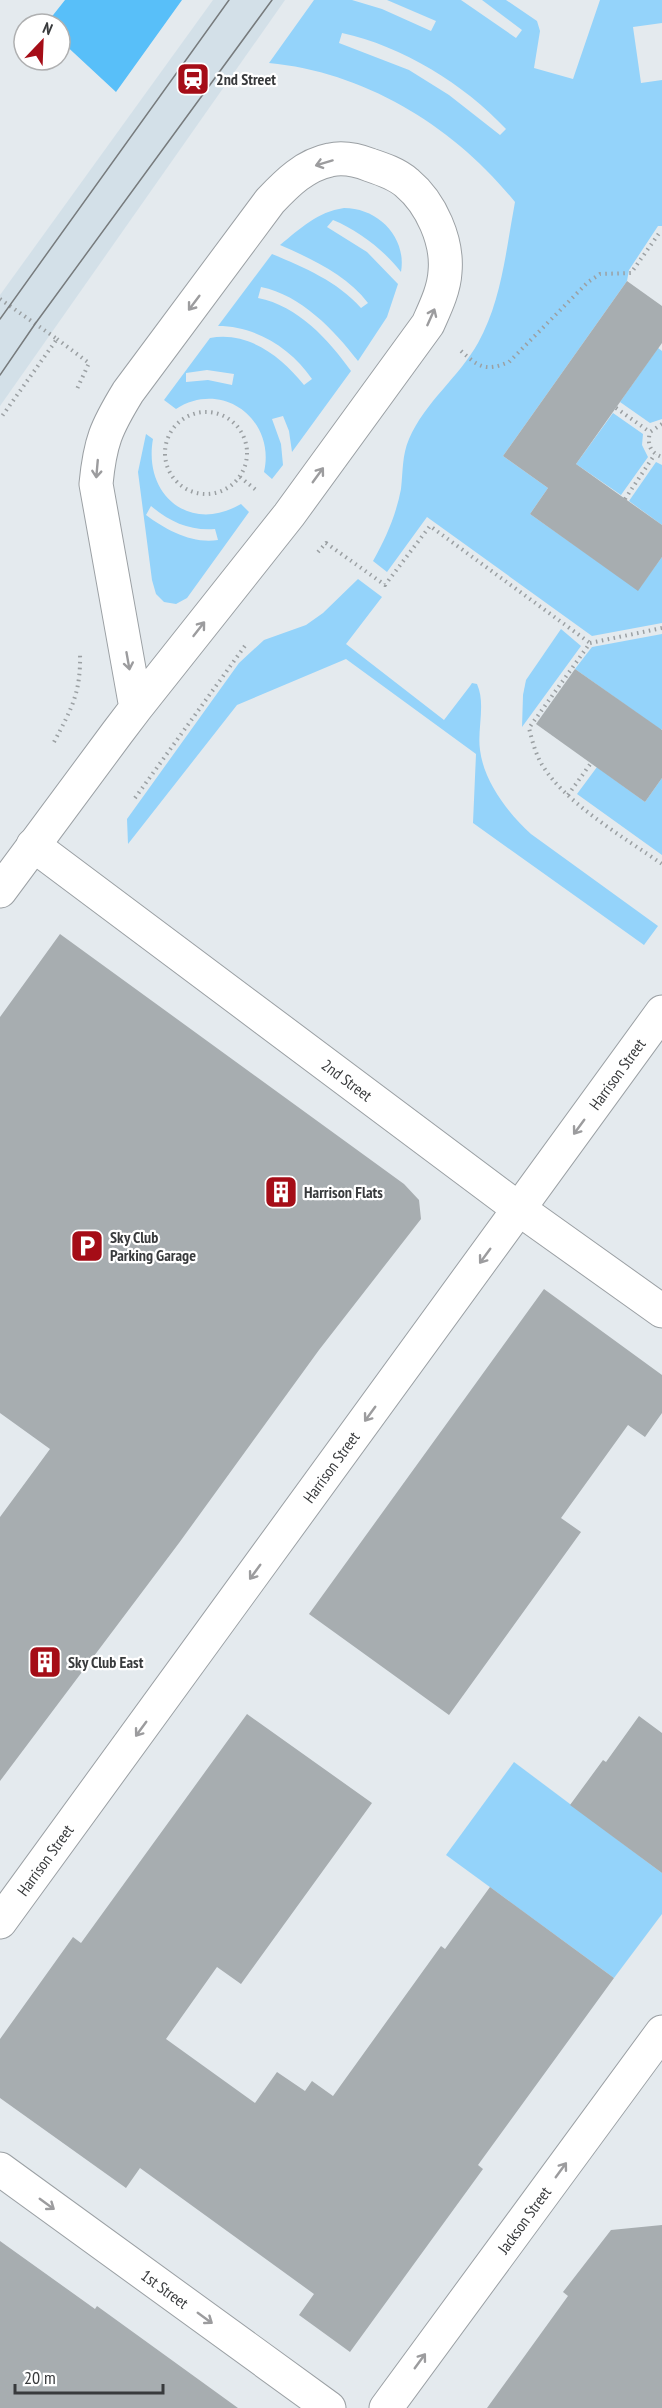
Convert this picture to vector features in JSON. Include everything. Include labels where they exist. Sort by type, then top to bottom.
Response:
[{"type":"street","points":[[0,891],[136,708],[289,515],[428,324],[439,298],[445,272],[443,244],[436,223],[422,201],[406,182],[381,168],[355,159],[330,160],[310,167],[290,180],[270,201],[128,392],[108,425],[99,453],[96,484],[136,708]]},
{"type":"street","name":"2nd Street","points":[[33,845],[519,1209],[662,1311]]},
{"type":"street","name":"Harrison Street","points":[[0,1922],[662,1012]]},
{"type":"street","name":"Jackson Street","points":[[386,2408],[662,2032]]},
{"type":"street","name":"1st Street","points":[[0,2169],[329,2408]]},
{"type":"path","points":[[428,324],[480,367],[494,368],[505,364],[588,282],[600,274],[631,273],[662,232]]},
{"type":"path","points":[[0,299],[89,363]]},
{"type":"path","points":[[0,419],[57,339]]},
{"type":"path","points":[[616,408],[650,432]]},
{"type":"path","points":[[204,412],[225,417],[237,426],[244,437],[248,451],[246,465],[240,477],[230,487],[206,495],[192,492],[181,486],[172,477],[166,465],[167,439],[173,428],[184,418],[204,412]]},
{"type":"path","points":[[662,424],[650,432],[648,443],[655,454],[662,457]]},
{"type":"path","points":[[625,499],[655,454]]},
{"type":"path","points":[[240,477],[261,495]]},
{"type":"path","points":[[313,559],[326,543],[385,585],[430,526],[590,643]]},
{"type":"path","points":[[662,628],[590,643],[529,728],[534,749],[542,765],[568,795],[662,864]]},
{"type":"path","points":[[135,798],[248,641]]},
{"type":"path","points":[[568,795],[591,763]]},
{"type":"shaded area","points":[[65,0],[182,0],[116,92],[72,51],[72,12],[56,12]]},
{"type":"shaded area","points":[[213,0],[285,0],[0,406],[0,295]]},
{"type":"shaded area","points":[[314,0],[352,0],[382,9],[431,31],[436,21],[387,0],[461,0],[516,38],[522,30],[482,0],[506,0],[537,21],[540,31],[534,68],[573,79],[600,0],[662,0],[662,23],[633,27],[641,83],[662,80],[662,226],[658,226],[629,270],[627,281],[503,456],[548,488],[530,514],[638,590],[662,557],[662,623],[592,636],[427,517],[387,572],[373,561],[396,508],[409,439],[424,413],[470,355],[486,327],[498,292],[515,202],[465,150],[436,127],[406,108],[373,91],[340,78],[305,68],[269,63]],"holes":[[[342,33],[387,47],[431,69],[471,97],[506,129],[500,135],[449,95],[409,70],[339,43]]]},
{"type":"shaded area","points":[[356,209],[379,219],[388,227],[399,247],[402,259],[401,272],[379,249],[352,229],[333,220],[327,227],[367,252],[398,284],[387,317],[358,361],[316,315],[290,298],[261,287],[258,298],[286,308],[311,325],[351,371],[292,452],[289,431],[283,416],[272,419],[281,444],[283,465],[272,479],[264,472],[266,453],[262,436],[254,421],[242,410],[228,402],[211,399],[194,401],[176,409],[164,400],[210,338],[237,338],[250,342],[263,348],[285,364],[304,385],[312,379],[294,358],[271,341],[246,330],[218,326],[272,254],[331,283],[361,308],[368,303],[360,293],[339,276],[280,245],[310,222],[334,210]],"holes":[[[207,370],[234,374],[232,385],[208,380],[186,382],[186,373]]]},
{"type":"shaded area","points":[[658,348],[662,351],[662,419],[650,423],[620,402]]},
{"type":"shaded area","points":[[613,413],[643,434],[642,445],[648,457],[621,495],[576,464]]},
{"type":"shaded area","points":[[146,434],[153,439],[152,459],[155,477],[163,492],[174,504],[188,511],[204,514],[222,512],[241,504],[249,512],[187,598],[176,604],[164,602],[156,594],[152,580],[138,472]],"holes":[[[151,506],[158,512],[189,527],[215,529],[218,540],[199,540],[180,535],[146,515]]]},
{"type":"shaded area","points":[[656,462],[662,465],[662,525],[629,501]]},
{"type":"shaded area","points":[[358,579],[382,597],[346,644],[444,720],[472,683],[477,684],[481,700],[479,742],[482,762],[498,796],[531,834],[658,926],[644,945],[473,823],[476,754],[346,659],[237,705],[128,844],[127,819],[239,663],[264,640],[306,625],[323,613]]},
{"type":"shaded area","points":[[561,629],[581,646],[522,727],[526,680]]},
{"type":"shaded area","points":[[662,634],[661,730],[575,669],[592,647]]},
{"type":"shaded area","points":[[597,767],[645,802],[662,778],[662,855],[577,794]]},
{"type":"shaded area","points":[[514,1762],[662,1873],[662,1914],[614,1978],[446,1855]]},
{"type":"building","points":[[627,281],[662,306],[662,343],[576,464],[662,525],[662,557],[638,591],[530,514],[548,488],[503,456]]},
{"type":"building","points":[[575,669],[662,730],[662,778],[645,802],[536,724]]},
{"type":"building","points":[[60,934],[404,1184],[419,1200],[421,1219],[319,1350],[179,1543],[0,1781],[0,1517],[50,1449],[0,1413],[0,1017]]},
{"type":"building","points":[[544,1289],[662,1375],[662,1413],[645,1437],[628,1425],[561,1518],[581,1532],[449,1715],[309,1614]]},
{"type":"building","points":[[247,1714],[372,1803],[241,1984],[217,1967],[166,2039],[255,2103],[277,2072],[305,2091],[312,2081],[333,2096],[441,1946],[445,1949],[490,1887],[614,1978],[478,2165],[483,2169],[350,2352],[299,2315],[314,2294],[140,2168],[126,2188],[0,2098],[0,2039],[73,1937],[81,1943]]},
{"type":"building","points":[[639,1716],[662,1733],[662,1873],[570,1805],[603,1760],[606,1762]]},
{"type":"building","points":[[662,2225],[662,2408],[487,2408],[568,2296],[563,2292],[611,2230]]},
{"type":"building","points":[[0,2241],[95,2309],[97,2306],[238,2408],[0,2408]]},
{"type":"tram line","points":[[0,319],[229,0]]},
{"type":"tram line","points":[[0,375],[272,0]]},
{"type":"place","name":"2nd Street","points":[[193,79]]},
{"type":"place","name":"Harrison Flats","points":[[281,1192]]},
{"type":"place","name":"Sky Club Parking Garage","points":[[87,1246]]},
{"type":"place","name":"Sky Club East","points":[[45,1662]]}]
